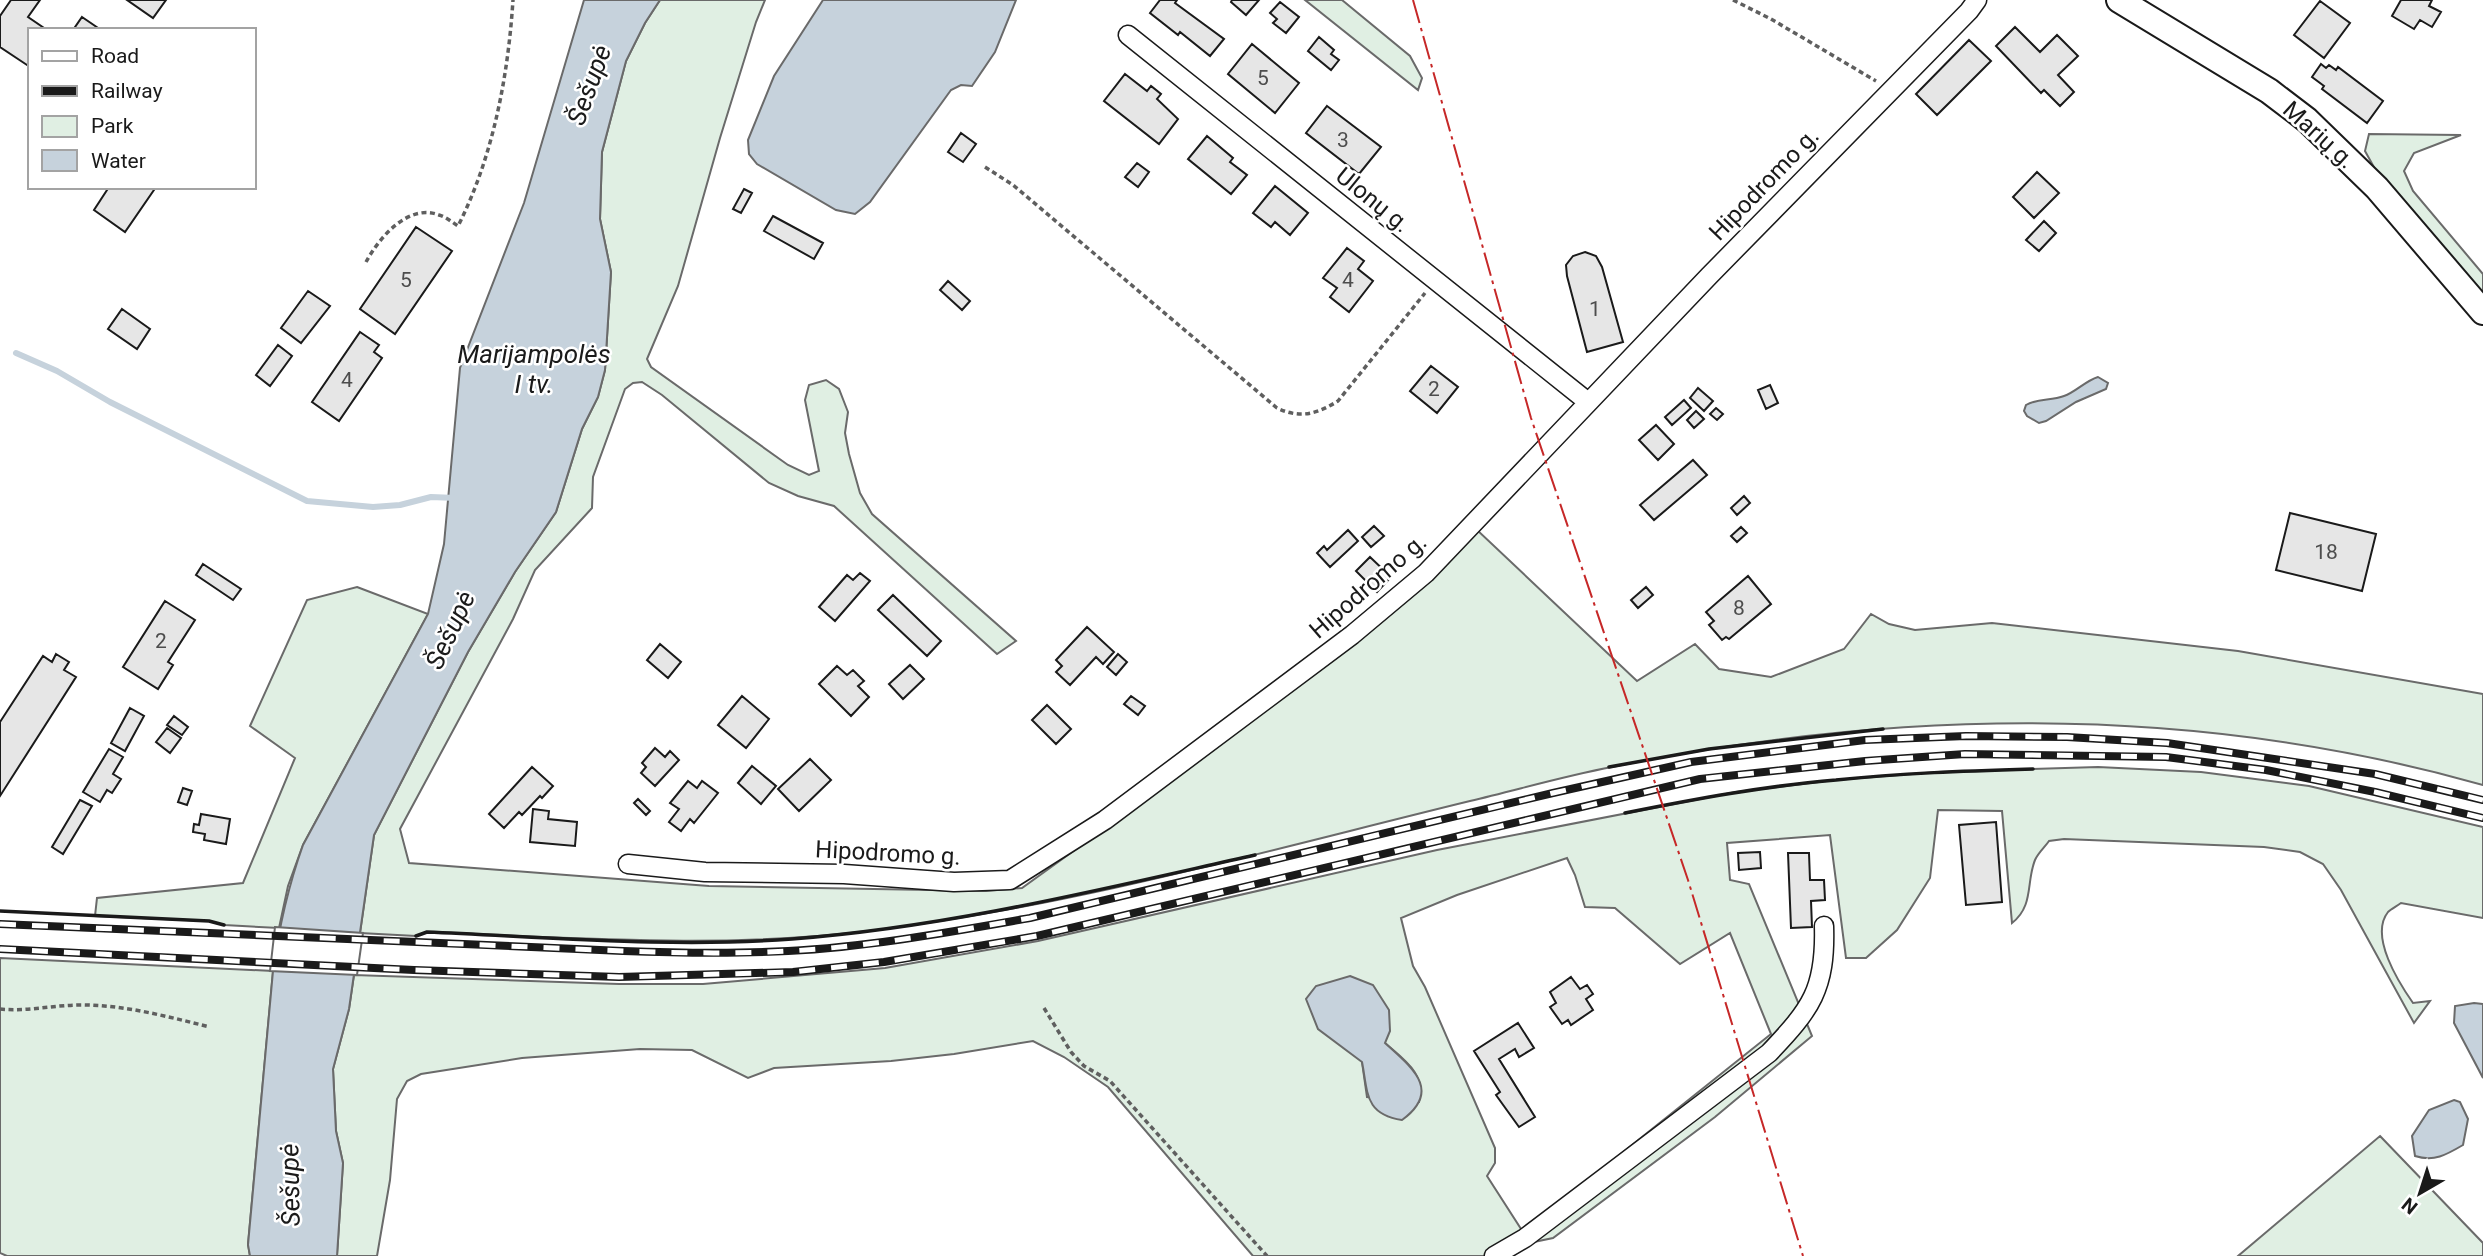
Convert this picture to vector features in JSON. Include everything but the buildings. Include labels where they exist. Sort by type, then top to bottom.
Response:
[{"type":"street","name":"Hipodromo g.","points":[[628,864],[705,872],[844,874],[954,882],[1010,880],[1105,820],[1362,627],[1426,573],[1977,0]]},
{"type":"street","name":"Marių g.","points":[[2119,0],[2269,91],[2307,120],[2377,188],[2483,312]]},
{"type":"street","name":"Ulonų g.","points":[[1128,36],[1588,402]]},
{"type":"street","points":[[1494,1256],[1525,1238],[1769,1054],[1800,1020],[1818,990],[1825,956],[1824,926]]},
{"type":"path","points":[[366,262],[372,251],[398,222],[420,212],[438,214],[458,226],[470,202],[501,97],[513,0]]},
{"type":"path","points":[[1733,0],[1864,73],[1889,90]]},
{"type":"path","points":[[985,167],[1013,185],[1277,408],[1289,414],[1307,415],[1338,401],[1436,281]]},
{"type":"path","points":[[0,1009],[18,1011],[51,1006],[88,1005],[136,1009],[210,1027]]},
{"type":"path","points":[[1044,1008],[1084,1066],[1110,1081],[1267,1256]]},
{"type":"green space","points":[[660,0],[765,0],[720,138],[678,286],[647,359],[651,367],[788,465],[809,475],[819,471],[805,400],[809,385],[826,380],[839,389],[848,412],[845,433],[849,454],[860,493],[872,514],[1016,641],[997,654],[834,506],[798,496],[769,483],[662,395],[642,382],[633,383],[625,389],[593,477],[592,508],[535,570],[513,619],[400,829],[409,863],[709,886],[986,891],[1022,888],[1176,777],[1475,528],[1637,681],[1695,644],[1719,669],[1771,677],[1844,649],[1871,614],[1889,624],[1915,630],[1992,623],[2238,651],[2483,694],[2483,785],[2375,759],[2267,740],[2158,728],[2049,724],[1940,725],[1830,734],[1721,748],[1612,767],[1101,891],[877,930],[821,936],[708,941],[427,932],[416,936],[360,933],[374,835],[468,652],[515,572],[556,512],[582,429],[598,397],[605,370],[611,272],[600,219],[602,152],[626,61]]},
{"type":"green space","points":[[1305,0],[1342,0],[1410,56],[1422,78],[1418,90]]},
{"type":"green space","points":[[2369,134],[2461,135],[2414,153],[2404,171],[2413,191],[2483,274],[2483,294],[2375,169],[2365,151]]},
{"type":"green space","points":[[357,587],[428,614],[303,845],[288,886],[279,928],[224,925],[209,921],[95,916],[97,898],[243,883],[295,758],[250,726],[307,600]]},
{"type":"green space","points":[[2098,767],[2201,772],[2309,786],[2483,827],[2483,918],[2401,903],[2388,912],[2383,922],[2382,934],[2394,972],[2413,1003],[2430,1001],[2414,1023],[2341,890],[2323,864],[2300,852],[2264,847],[2064,839],[2049,841],[2032,868],[2024,909],[2012,923],[2002,811],[1938,810],[1930,878],[1897,930],[1866,958],[1846,958],[1830,835],[1727,843],[1730,880],[1749,884],[1812,1036],[1715,1117],[1553,1238],[1534,1242],[1511,1256],[1253,1256],[1108,1087],[1064,1057],[1033,1041],[891,1061],[774,1068],[748,1078],[692,1050],[640,1049],[522,1058],[421,1074],[407,1081],[397,1099],[390,1180],[377,1256],[337,1256],[343,1163],[336,1131],[333,1069],[349,1009],[354,975],[619,984],[703,984],[885,968],[1038,941],[1437,850],[1736,792],[1835,780],[1938,772]],"holes":[[[1567,858],[1585,907],[1615,908],[1680,964],[1730,933],[1771,1034],[1523,1232],[1487,1176],[1495,1163],[1495,1148],[1425,987],[1413,966],[1401,918],[1457,895]],[[1385,1043],[1406,1061],[1417,1075],[1421,1092],[1419,1102],[1367,1097],[1362,1062]]]},
{"type":"green space","points":[[0,958],[273,971],[248,1244],[250,1256],[7,1256],[0,1253]]},
{"type":"green space","points":[[2380,1136],[2483,1243],[2483,1256],[2238,1256]]},
{"type":"water","name":"Marijampolės I tv.","points":[[584,0],[660,0],[626,61],[602,152],[600,219],[611,272],[605,370],[598,397],[582,429],[556,512],[515,572],[468,652],[374,835],[349,1009],[333,1069],[336,1131],[343,1163],[337,1256],[250,1256],[248,1245],[273,971],[288,892],[303,845],[428,614],[444,544],[460,368],[524,203]]},
{"type":"water","points":[[823,0],[1016,0],[995,52],[972,86],[961,85],[951,90],[870,202],[855,214],[836,210],[757,164],[749,154],[748,140],[774,76]]},
{"type":"water","points":[[2098,377],[2108,383],[2106,389],[2076,402],[2046,421],[2039,423],[2024,411],[2026,405],[2064,396]]},
{"type":"water","points":[[1350,976],[1373,985],[1389,1010],[1390,1031],[1385,1043],[1419,1079],[1420,1099],[1402,1120],[1381,1113],[1374,1107],[1367,1092],[1362,1062],[1318,1029],[1306,999],[1316,986]]},
{"type":"water","points":[[2483,1004],[2483,1078],[2454,1023],[2455,1006]]},
{"type":"water","points":[[2454,1100],[2460,1102],[2468,1119],[2463,1145],[2440,1156],[2415,1156],[2412,1136],[2429,1110]]},
{"type":"pier","points":[[275,927],[363,933],[357,975],[270,971]]},
{"type":"waterway","points":[[16,353],[57,371],[110,402],[307,501],[373,507],[400,505],[431,497],[456,498]]},
{"type":"railway","points":[[0,924],[664,952],[767,952],[849,946],[1030,918],[1691,762],[1865,740],[1966,736],[2067,737],[2167,743],[2375,774],[2483,800]]},
{"type":"railway","points":[[0,949],[414,970],[619,977],[793,972],[884,962],[1037,936],[1700,779],[1865,761],[1965,754],[2166,757],[2266,770],[2483,818]]},
{"type":"wall","points":[[1609,767],[1709,749],[1883,729]]},
{"type":"wall","points":[[1625,813],[1809,783],[1909,774],[2033,769]]},
{"type":"wall","points":[[416,936],[427,932],[610,941],[792,939],[909,926],[967,916],[1255,855]]},
{"type":"wall","points":[[0,911],[209,921],[224,925]]},
{"type":"power","points":[[1413,0],[1531,418],[1688,880],[1803,1256]]},
{"type":"water label","name":"Šešupė","points":[[589,85]]},
{"type":"water label","name":"Šešupė","points":[[450,630]]},
{"type":"water label","name":"Šešupė","points":[[290,1185]]}]
